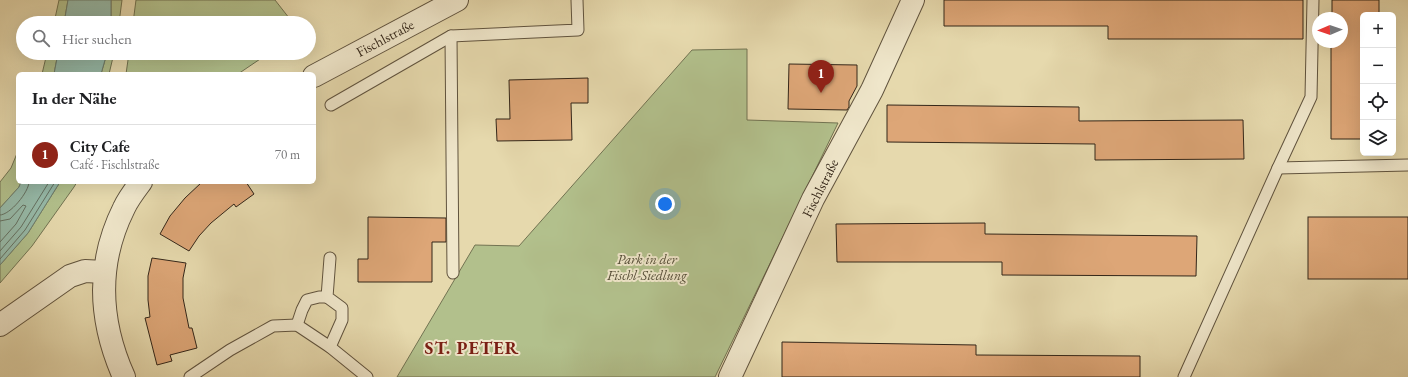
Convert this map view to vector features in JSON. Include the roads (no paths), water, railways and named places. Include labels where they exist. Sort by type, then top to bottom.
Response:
[{"type":"street","name":"Fischlstraße","points":[[316,75],[457,0]]},
{"type":"street","name":"Fischlstraße","points":[[730,377],[813,199],[872,90],[913,0]]},
{"type":"street","points":[[124,377],[109,337],[104,305],[104,272],[110,243],[124,208],[139,184]]},
{"type":"street","points":[[0,325],[70,276],[85,271],[104,272]]},
{"type":"lane","points":[[331,106],[451,36],[578,30],[577,0]]},
{"type":"lane","points":[[1184,377],[1311,97],[1313,0]]},
{"type":"lane","points":[[451,36],[454,273]]},
{"type":"lane","points":[[1278,168],[1408,165]]},
{"type":"lane","points":[[327,297],[330,258]]},
{"type":"lane","points":[[297,325],[302,310],[308,300],[318,297],[327,297],[342,308],[342,320],[330,347]]},
{"type":"lane","points":[[190,377],[230,350],[273,326],[297,325],[330,347],[367,377]]},
{"type":"water","points":[[68,0],[111,0],[111,16],[65,16]]},
{"type":"water","points":[[57,60],[105,60],[102,72],[54,72]]},
{"type":"water","points":[[20,184],[59,184],[28,233],[0,265],[0,208]]},
{"type":"place","name":"City Cafe","points":[[821,93]]},
{"type":"district","name":"ST. PETER","points":[[472,348]]},
{"type":"park label","name":"Park in der Fischl-Siedlung","points":[[647,268]]}]
